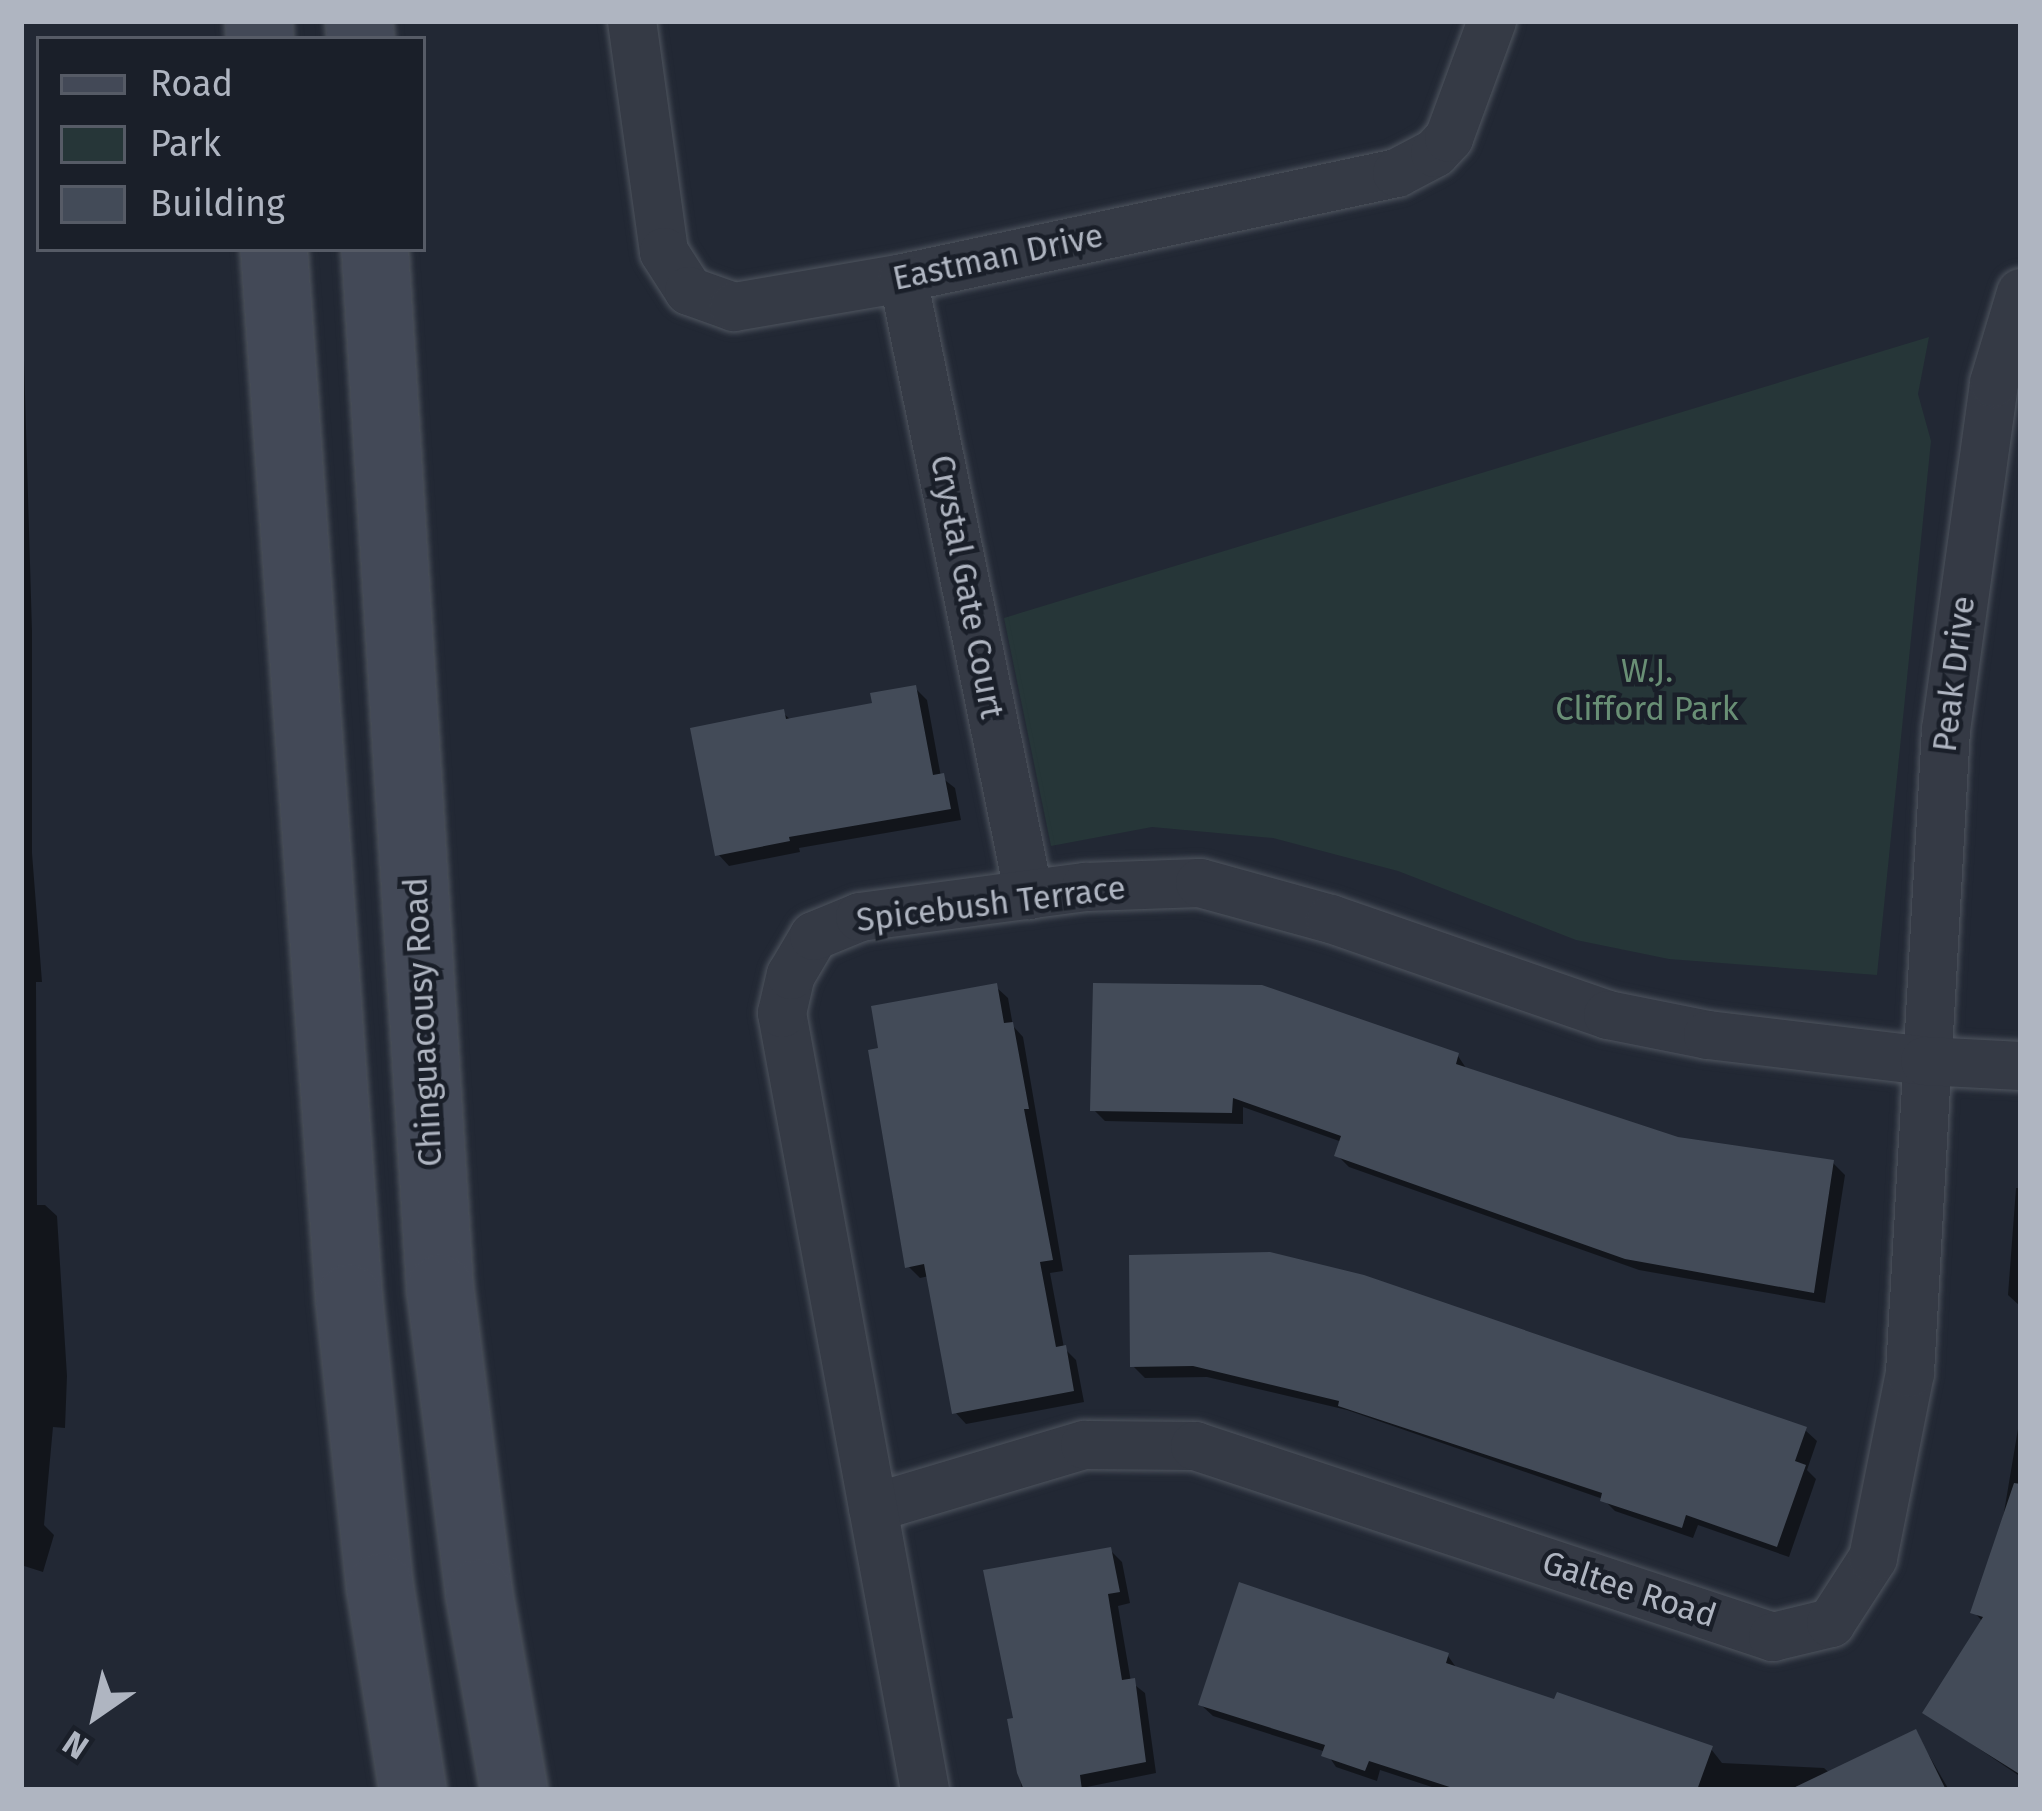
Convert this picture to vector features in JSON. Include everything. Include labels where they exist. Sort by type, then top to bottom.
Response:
[{"type":"main road","points":[[274,252],[349,1298],[380,1587],[413,1790]]},
{"type":"main road","name":"Chinguacousy Road","points":[[375,252],[440,1288],[479,1593],[514,1790]]},
{"type":"street","name":"Eastman Drive","points":[[632,21],[657,226],[673,273],[689,291],[734,307],[762,306],[903,278],[1417,165],[1435,153],[1460,118],[1492,21]]},
{"type":"street","name":"Crystal Gate Court","points":[[903,278],[1029,895]]},
{"type":"street","name":"Peak Drive","points":[[1925,1060],[1948,710],[1994,383],[2021,293]]},
{"type":"street","name":"Spicebush Terrace","points":[[925,1790],[782,1013],[790,975],[814,936],[860,917],[1029,895],[1200,883],[1331,919],[1608,1015],[1708,1035],[2021,1066]]},
{"type":"street","name":"Galtee Road","points":[[873,1508],[1085,1444],[1195,1446],[1773,1637],[1831,1623],[1873,1558],[1910,1373],[1925,1060]]},
{"type":"green space","name":"W.J. Clifford Park","points":[[1929,337],[1918,394],[1931,441],[1877,975],[1669,959],[1576,940],[1398,871],[1273,838],[1152,827],[1051,846],[1004,618]]},
{"type":"building","points":[[916,685],[933,775],[944,773],[951,809],[789,837],[790,841],[715,856],[690,728],[784,709],[786,719],[872,703],[870,693]]},
{"type":"building","points":[[997,983],[1004,1023],[1013,1022],[1029,1109],[1024,1109],[1053,1260],[1040,1262],[1056,1347],[1066,1345],[1074,1391],[952,1414],[924,1264],[905,1268],[868,1050],[878,1048],[871,1006]]},
{"type":"building","points":[[1093,983],[1262,985],[1459,1053],[1456,1064],[1678,1137],[1834,1160],[1814,1293],[1625,1259],[1334,1156],[1341,1136],[1233,1098],[1232,1113],[1090,1111]]},
{"type":"building","points":[[1270,1252],[1364,1275],[1807,1427],[1795,1461],[1806,1465],[1777,1547],[1686,1515],[1682,1528],[1600,1501],[1602,1493],[1338,1406],[1339,1401],[1193,1366],[1130,1367],[1129,1255]]},
{"type":"building","points":[[2014,1483],[2021,1484],[2021,1775],[1922,1713],[1983,1617],[1970,1613]]},
{"type":"building","points":[[1111,1547],[1120,1592],[1108,1594],[1122,1680],[1135,1678],[1146,1762],[1080,1775],[1082,1790],[1024,1790],[1017,1773],[1007,1719],[1013,1718],[983,1570]]},
{"type":"building","points":[[1239,1582],[1449,1653],[1446,1663],[1554,1699],[1557,1692],[1713,1746],[1697,1790],[1459,1790],[1369,1761],[1365,1771],[1321,1756],[1325,1745],[1198,1705]]},
{"type":"building","points":[[1916,1729],[1946,1790],[1789,1790]]}]
